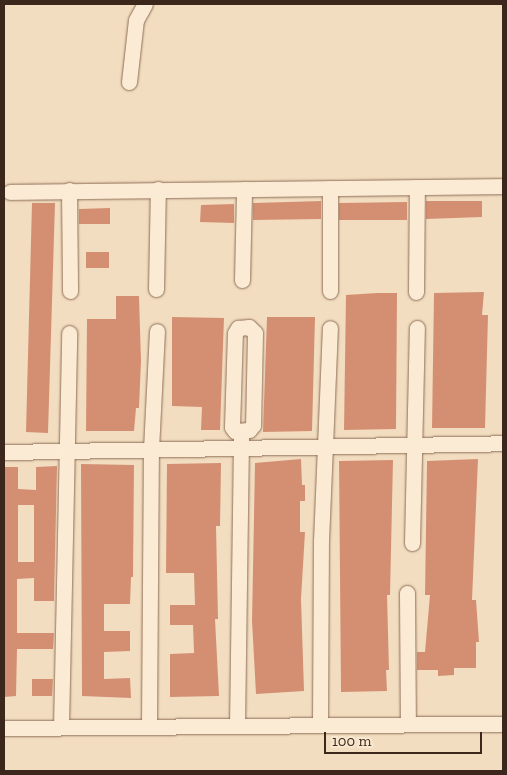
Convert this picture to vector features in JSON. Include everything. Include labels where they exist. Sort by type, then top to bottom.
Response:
[{"type":"street","points":[[129,82],[136,20],[145,4]]},
{"type":"street","points":[[10,192],[503,186]]},
{"type":"street","points":[[330,188],[330,291]]},
{"type":"street","points":[[416,292],[417,188]]},
{"type":"street","points":[[156,289],[158,189]]},
{"type":"street","points":[[242,280],[244,189]]},
{"type":"street","points":[[69,190],[70,291]]},
{"type":"street","points":[[249,327],[254,333],[253,425],[249,430],[242,431],[232,427],[235,333],[238,328],[249,327]]},
{"type":"street","points":[[320,725],[325,445],[330,328]]},
{"type":"street","points":[[412,543],[412,444],[417,328]]},
{"type":"street","points":[[149,726],[151,449],[157,331]]},
{"type":"street","points":[[60,727],[69,333]]},
{"type":"street","points":[[237,726],[239,449],[242,431]]},
{"type":"street","points":[[4,452],[503,443]]},
{"type":"street","points":[[407,593],[408,724]]},
{"type":"street","points":[[4,728],[503,724]]},
{"type":"building","points":[[321,201],[321,219],[253,220],[253,203]]},
{"type":"building","points":[[426,201],[482,201],[482,217],[426,219]]},
{"type":"building","points":[[407,202],[407,220],[339,220],[339,203]]},
{"type":"building","points":[[32,203],[55,203],[48,433],[26,432]]},
{"type":"building","points":[[234,204],[234,223],[200,222],[201,205]]},
{"type":"building","points":[[110,208],[110,224],[79,224],[79,209]]},
{"type":"building","points":[[86,252],[109,252],[109,268],[86,268]]},
{"type":"building","points":[[484,292],[482,315],[488,315],[485,428],[432,428],[434,293]]},
{"type":"building","points":[[397,293],[396,429],[344,430],[346,295]]},
{"type":"building","points":[[116,296],[139,296],[141,361],[139,408],[136,408],[134,431],[86,431],[87,319],[116,319]]},
{"type":"building","points":[[172,317],[224,318],[220,430],[201,430],[202,407],[172,406]]},
{"type":"building","points":[[267,317],[315,317],[312,431],[263,432]]},
{"type":"building","points":[[301,459],[302,485],[305,485],[305,501],[300,501],[300,532],[305,532],[301,599],[304,691],[256,694],[252,621],[255,463]]},
{"type":"building","points":[[478,459],[472,600],[476,600],[479,642],[476,642],[476,668],[454,668],[454,675],[438,676],[438,670],[417,670],[417,652],[425,652],[430,595],[425,595],[427,461]]},
{"type":"building","points":[[393,460],[390,595],[387,595],[389,670],[386,670],[387,691],[341,692],[339,461]]},
{"type":"building","points":[[221,463],[220,526],[216,526],[218,619],[215,619],[219,696],[170,697],[170,654],[194,653],[193,625],[170,625],[170,605],[195,605],[194,573],[166,573],[167,464]]},
{"type":"building","points":[[81,464],[134,465],[133,577],[131,577],[130,604],[104,604],[104,631],[130,631],[130,651],[104,652],[104,679],[130,678],[131,698],[82,696]]},
{"type":"building","points":[[57,466],[54,601],[34,601],[34,578],[17,579],[17,633],[54,633],[53,649],[17,649],[16,696],[4,697],[4,467],[18,467],[18,489],[36,490],[36,467]],"holes":[[[18,505],[34,505],[34,562],[18,562]]]},
{"type":"building","points":[[32,679],[53,679],[52,696],[32,696]]}]
